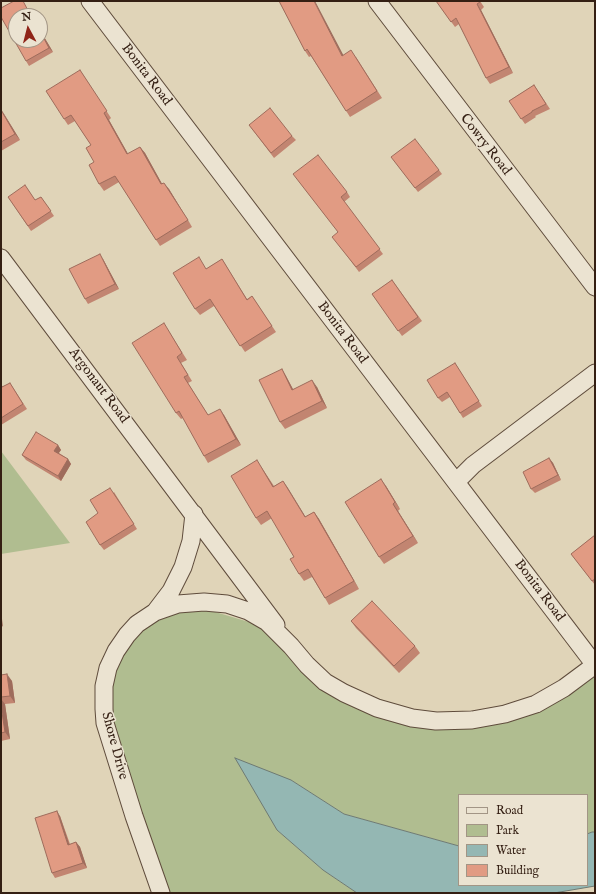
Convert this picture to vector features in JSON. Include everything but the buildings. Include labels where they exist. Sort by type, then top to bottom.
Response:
[{"type":"street","name":"Bonita Road","points":[[90,1],[595,665]]},
{"type":"street","name":"Cowry Road","points":[[377,1],[595,287]]},
{"type":"street","name":"Argonaut Road","points":[[1,258],[194,514]]},
{"type":"street","points":[[456,482],[474,465],[595,373]]},
{"type":"street","name":"Shore Drive","points":[[155,612],[171,591],[183,566],[191,541],[194,514]]},
{"type":"street","name":"Shore Drive","points":[[194,514],[291,646]]},
{"type":"street","name":"Shore Drive","points":[[161,893],[134,816],[105,723],[104,709],[104,686],[108,668],[116,651],[137,624],[155,612],[178,604],[204,602],[227,604],[248,612],[267,622],[325,682],[344,693],[377,708],[412,718],[436,721],[472,720],[505,714],[536,704],[564,688],[595,665]]},
{"type":"green space","points":[[1,451],[70,543],[1,554]]},
{"type":"green space","points":[[202,608],[259,625],[306,670],[454,728],[595,677],[595,832],[588,834],[588,794],[458,794],[458,846],[344,814],[291,780],[277,830],[323,870],[357,893],[169,893],[102,697],[124,642],[161,615]]},
{"type":"water","points":[[235,758],[291,780],[344,814],[458,846],[458,886],[588,886],[588,834],[595,832],[595,886],[554,893],[357,893],[323,870],[277,830]]}]
